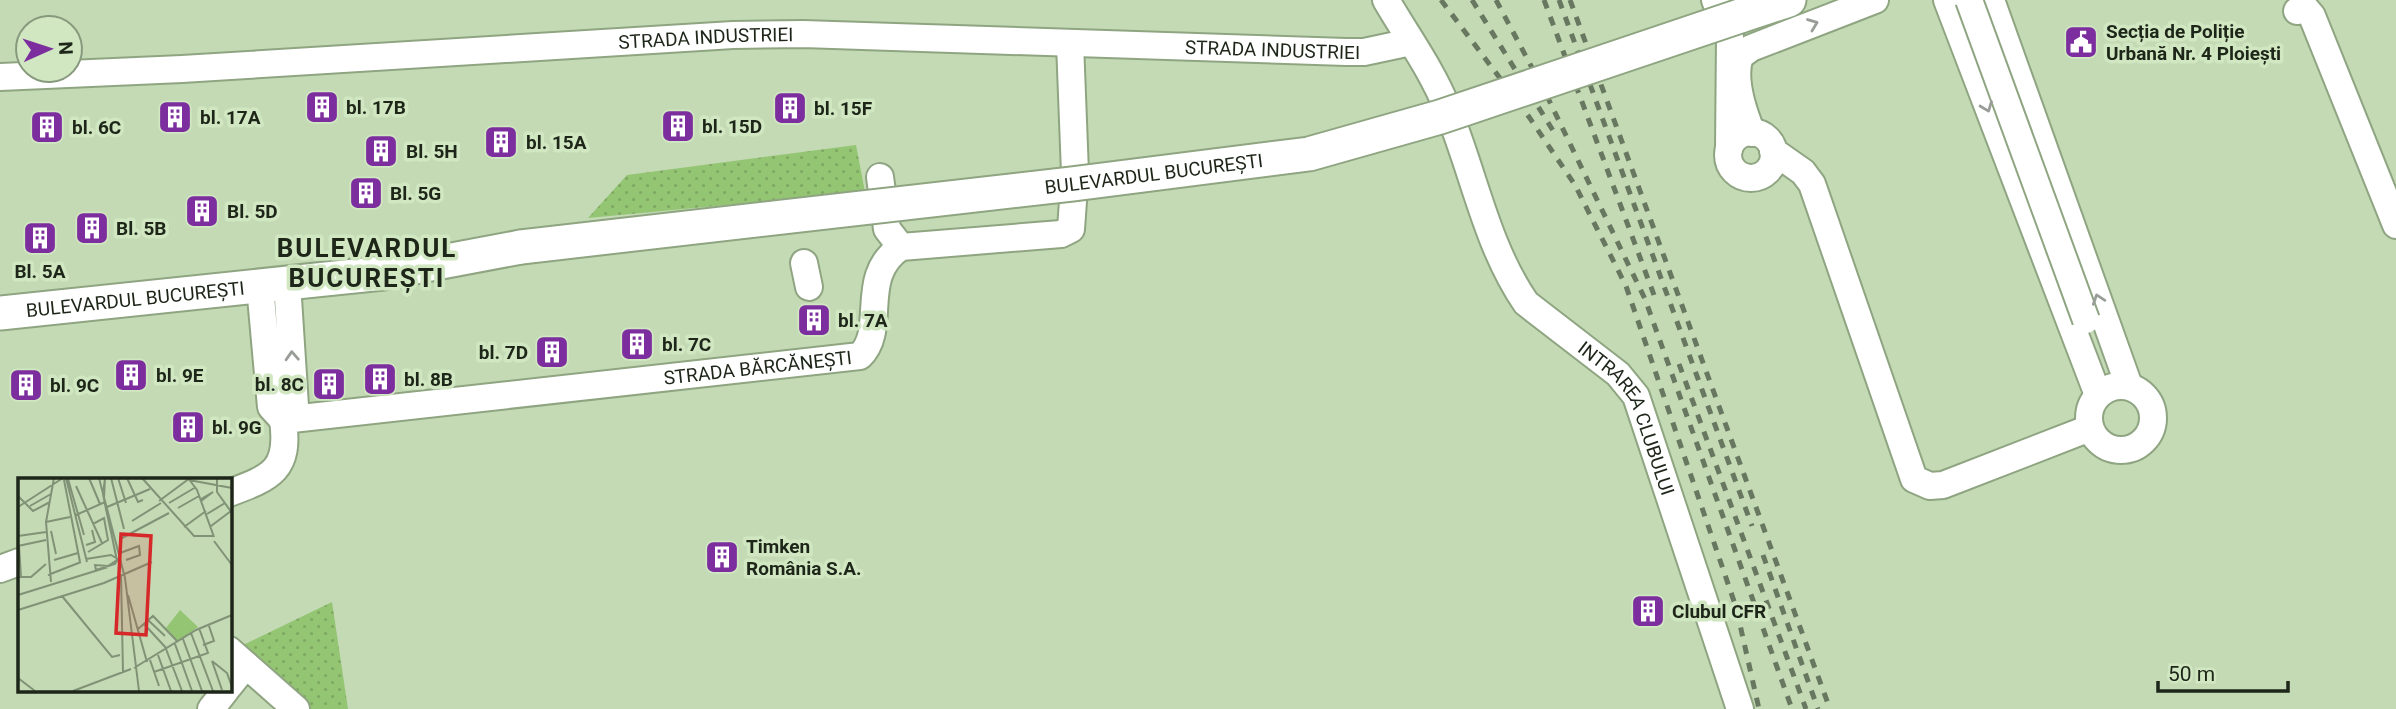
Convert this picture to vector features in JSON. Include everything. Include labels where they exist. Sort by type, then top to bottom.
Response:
[{"type":"main road","name":"BULEVARDUL BUCUREȘTI","points":[[0,313],[274,285],[444,264],[521,247],[1309,154],[1428,121],[1740,20],[1789,0]]},
{"type":"main road","name":"BULEVARDUL BUCUREȘTI","points":[[0,293],[380,252],[442,247],[521,247]]},
{"type":"street","name":"INTRAREA CLUBULUI","points":[[1386,0],[1440,89],[1500,258],[1522,297],[1618,374],[1636,397],[1740,709]]},
{"type":"street","points":[[1740,20],[1875,0]]},
{"type":"street","points":[[1947,0],[1986,28],[1999,47],[2014,60],[2112,389]]},
{"type":"street","points":[[1969,0],[2112,389]]},
{"type":"street","points":[[2297,11],[2306,9],[2312,16],[2396,225]]},
{"type":"street","points":[[1740,20],[1740,56],[1737,69],[1745,117],[1752,133]]},
{"type":"street","points":[[1740,20],[1729,149],[1730,166],[1739,175],[1753,178],[1770,161]]},
{"type":"street","points":[[1986,28],[2112,389]]},
{"type":"street","name":"STRADA INDUSTRIEI","points":[[0,77],[803,34],[1346,52],[1364,52],[1410,42]]},
{"type":"street","points":[[880,177],[887,229],[901,247],[1061,234],[1071,229],[1075,173],[1070,43]]},
{"type":"street","points":[[1729,149],[1737,138],[1752,133],[1766,139],[1770,161],[1802,193],[1826,230],[1914,479],[1937,487],[2090,428]]},
{"type":"street","name":"STRADA BĂRCĂNEȘTI","points":[[283,420],[860,356],[868,348],[878,276],[892,254],[901,247]]},
{"type":"street","points":[[231,492],[262,481],[276,470],[283,460],[286,443],[283,420],[271,407],[274,285]]},
{"type":"street","points":[[2112,389],[2144,395],[2151,405],[2152,426],[2146,438],[2136,447],[2115,450],[2103,445],[2090,428],[2089,414],[2112,389]]},
{"type":"street","points":[[0,569],[18,562]]},
{"type":"street","points":[[231,679],[238,658],[296,709]]},
{"type":"street","points":[[211,709],[225,692]]},
{"type":"green space","points":[[856,145],[865,192],[588,218],[627,175]]},
{"type":"green space","points":[[332,602],[348,709],[310,709],[241,646]]},
{"type":"railway","points":[[1441,0],[1527,114],[1575,185],[1626,286],[1736,607],[1759,709]]},
{"type":"railway","points":[[1472,0],[1557,137]]},
{"type":"railway","points":[[1496,0],[1546,94],[1645,299],[1792,709]]},
{"type":"railway","points":[[1544,0],[1654,295]]},
{"type":"railway","points":[[1559,0],[1752,526]]},
{"type":"railway","points":[[1570,0],[1830,709]]},
{"type":"railway","points":[[1679,364],[1806,709]]},
{"type":"railway","points":[[1763,555],[1818,709]]},
{"type":"place","name":"Secția de Poliție Urbană Nr. 4 Ploiești","points":[[2081,42]]},
{"type":"place","name":"bl. 17B","points":[[322,107]]},
{"type":"place","name":"bl. 15F","points":[[790,108]]},
{"type":"place","name":"bl. 17A","points":[[175,117]]},
{"type":"place","name":"bl. 15D","points":[[678,126]]},
{"type":"place","name":"bl. 6C","points":[[47,127]]},
{"type":"place","name":"bl. 15A","points":[[501,142]]},
{"type":"place","name":"Bl. 5H","points":[[381,151]]},
{"type":"place","name":"Bl. 5G","points":[[366,193]]},
{"type":"place","name":"Bl. 5D","points":[[202,211]]},
{"type":"place","name":"Bl. 5B","points":[[92,228]]},
{"type":"place","name":"Bl. 5A","points":[[40,238]]},
{"type":"place","name":"bl. 7A","points":[[814,320]]},
{"type":"place","name":"bl. 7C","points":[[637,344]]},
{"type":"place","name":"bl. 7D","points":[[552,352]]},
{"type":"place","name":"bl. 9E","points":[[131,375]]},
{"type":"place","name":"bl. 8B","points":[[380,379]]},
{"type":"place","name":"bl. 8C","points":[[329,384]]},
{"type":"place","name":"bl. 9C","points":[[26,385]]},
{"type":"place","name":"bl. 9G","points":[[188,427]]},
{"type":"place","name":"Timken România S.A.","points":[[722,557]]},
{"type":"place","name":"Clubul CFR","points":[[1648,611]]},
{"type":"district","name":"BULEVARDUL BUCUREȘTI","points":[[367,263]]}]
